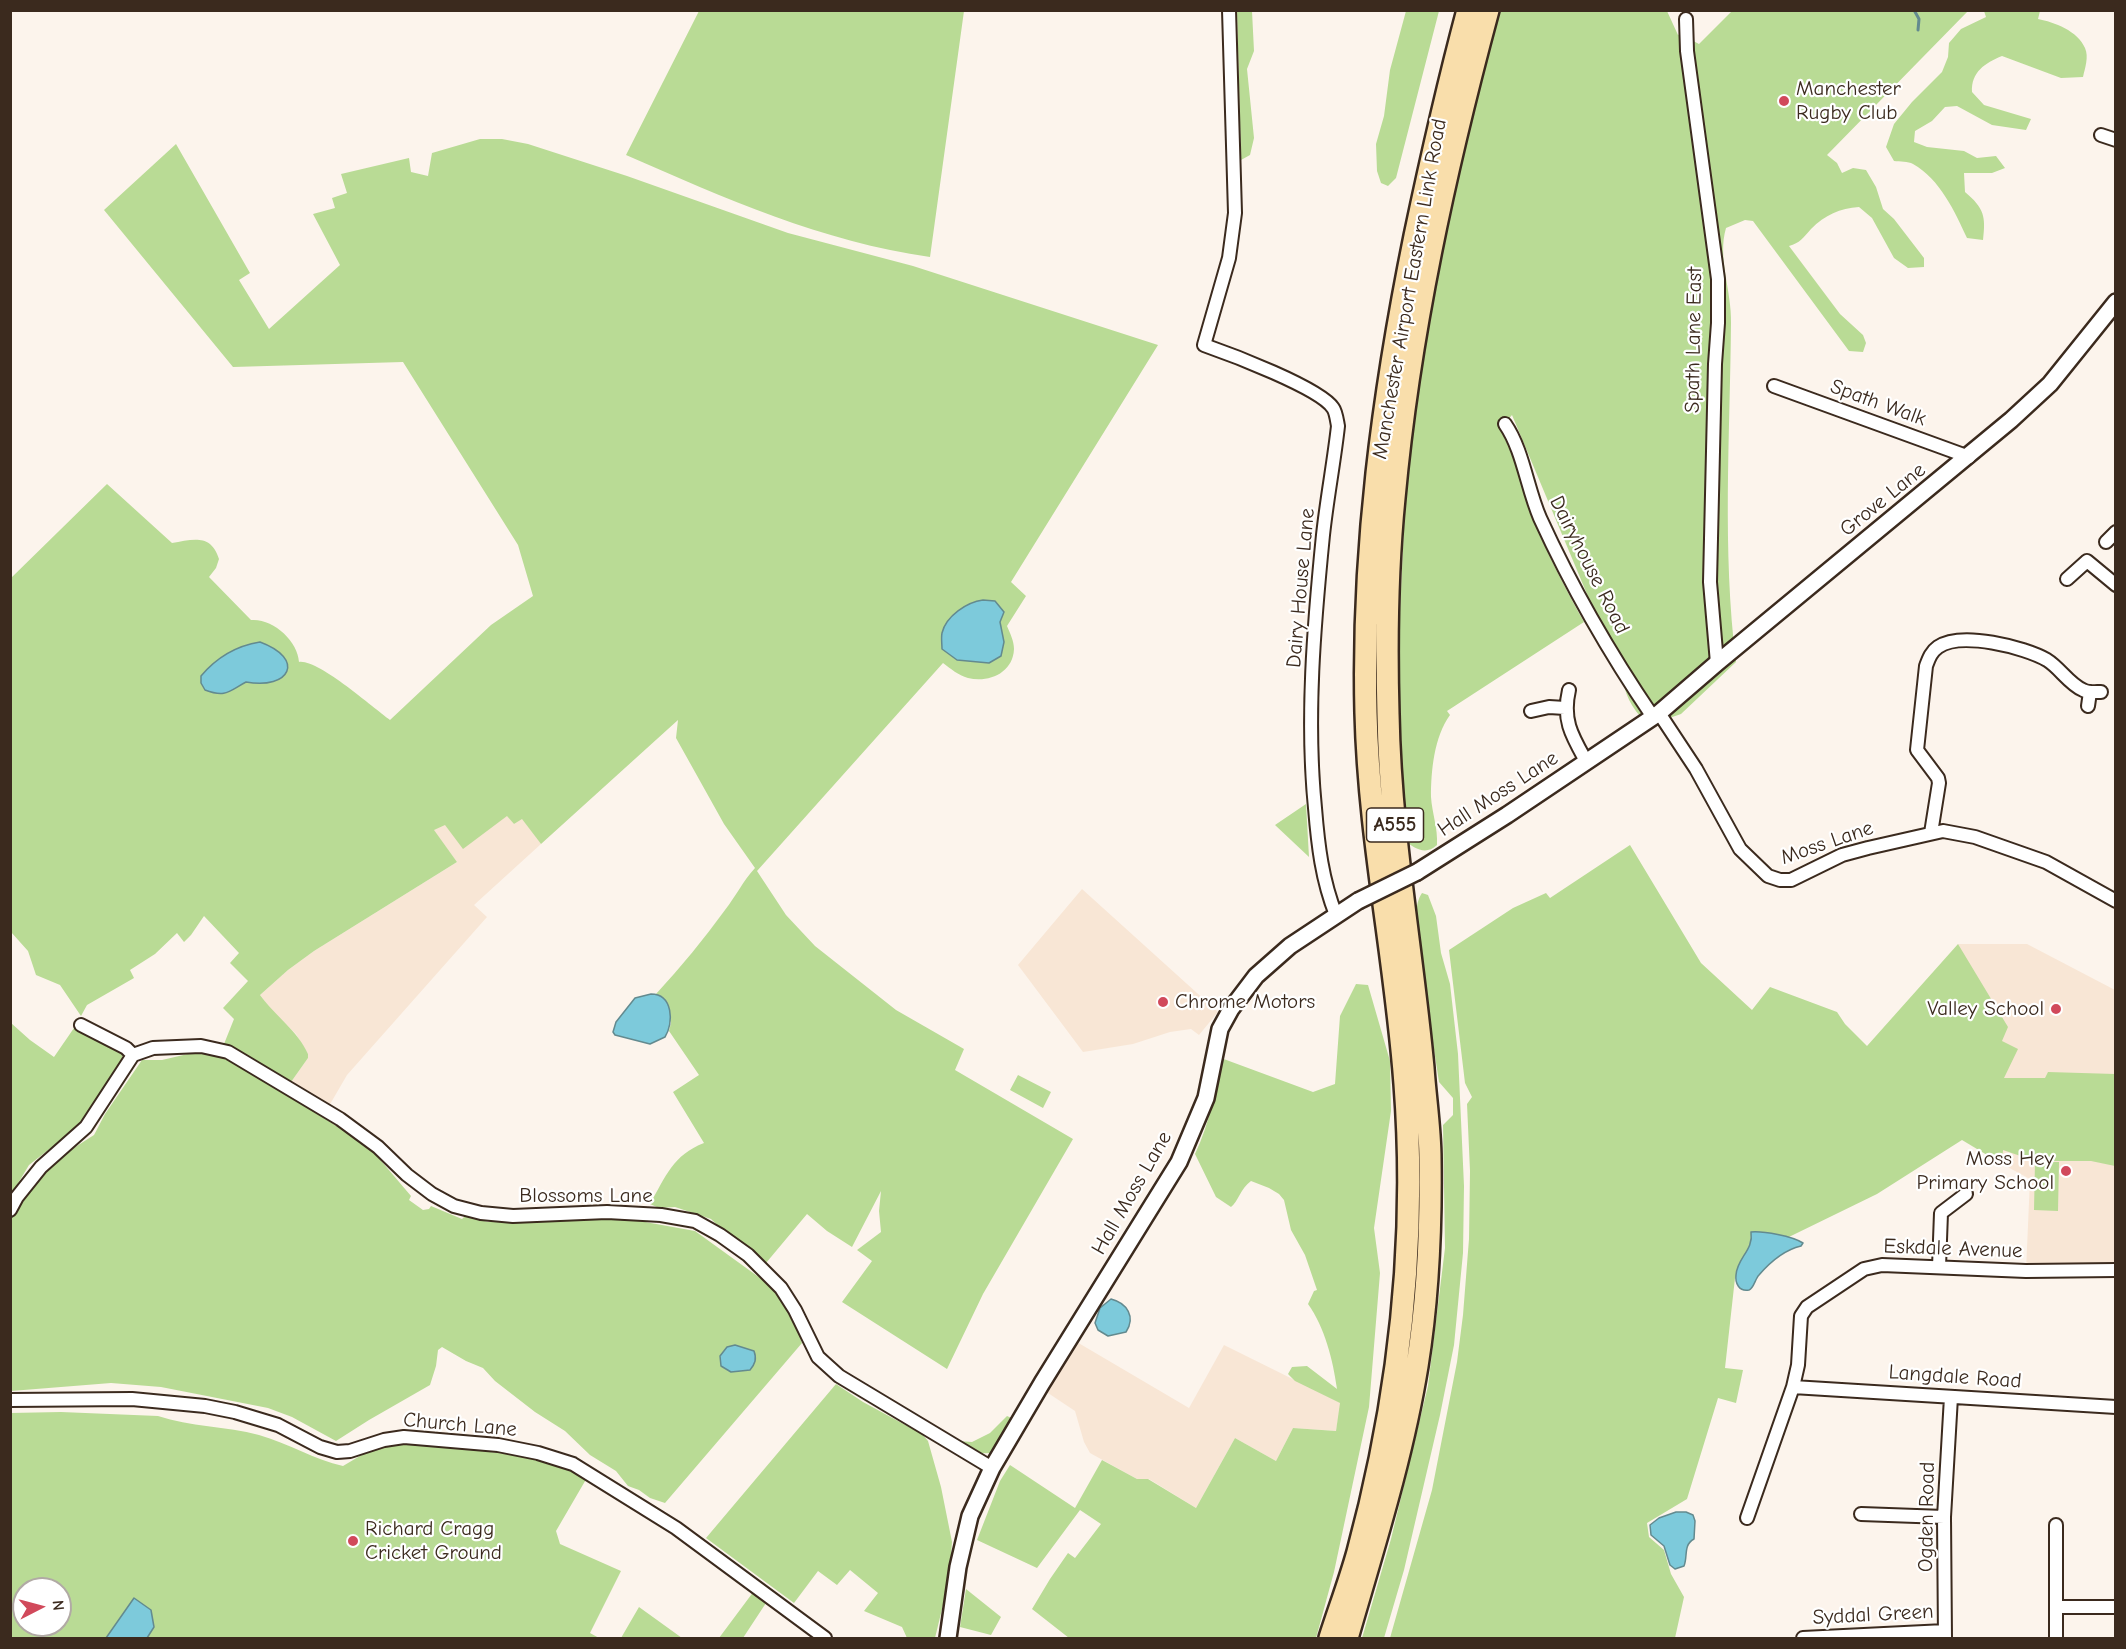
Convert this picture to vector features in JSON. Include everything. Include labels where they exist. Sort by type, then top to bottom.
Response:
[{"type":"highway","name":"Manchester Airport Eastern Link Road","points":[[1330,1638],[1357,1554],[1384,1436],[1398,1353],[1408,1225],[1405,1085],[1398,1006],[1372,814],[1367,740],[1366,608],[1372,509],[1387,395],[1408,273],[1436,139],[1468,10]]},
{"type":"highway","name":"Manchester Airport Eastern Link Road","points":[[1347,1638],[1390,1488],[1417,1368],[1428,1280],[1430,1155],[1421,1048],[1389,758],[1388,640],[1393,502],[1402,421],[1425,278],[1454,144],[1488,10]]},
{"type":"street","name":"Dairy House Lane","points":[[1229,10],[1235,213],[1229,258],[1204,345],[1249,362],[1318,394],[1334,409],[1338,426],[1322,544],[1313,664],[1310,765],[1319,859],[1336,915]]},
{"type":"street","name":"Spath Lane East","points":[[1686,19],[1689,63],[1718,279],[1710,582],[1717,663]]},
{"type":"street","points":[[2100,135],[2115,140]]},
{"type":"street","name":"Grove Lane","points":[[1656,715],[1969,457],[2050,384],[2115,302]]},
{"type":"street","name":"Spath Walk","points":[[1774,386],[1969,457]]},
{"type":"street","name":"Dairyhouse Road","points":[[1505,424],[1513,436],[1534,504],[1560,560],[1591,618],[1656,715]]},
{"type":"street","points":[[2106,542],[2115,532]]},
{"type":"street","points":[[2067,579],[2087,561],[2115,585]]},
{"type":"street","points":[[1930,833],[1939,783],[1938,778],[1917,750],[1926,666],[1930,654],[1939,646],[1966,640],[2020,648],[2047,661],[2081,690],[2096,692],[2088,706]]},
{"type":"street","points":[[1569,690],[1565,708],[1571,735],[1586,761]]},
{"type":"street","points":[[1531,711],[1549,707],[1565,708]]},
{"type":"street","name":"Hall Moss Lane","points":[[948,1638],[958,1567],[970,1516],[992,1468],[1042,1383],[1179,1162],[1206,1098],[1220,1029],[1244,990],[1290,946],[1336,915],[1417,872],[1656,715]]},
{"type":"street","name":"Moss Lane","points":[[1656,715],[1696,769],[1740,849],[1768,876],[1780,880],[1791,880],[1842,855],[1943,831],[1975,837],[2056,867],[2115,901]]},
{"type":"street","points":[[10,1210],[40,1167],[86,1127],[133,1055],[126,1048],[81,1025]]},
{"type":"street","name":"Blossoms Lane","points":[[133,1055],[153,1048],[201,1046],[228,1052],[340,1119],[378,1147],[407,1175],[432,1194],[454,1206],[481,1213],[513,1216],[607,1212],[661,1215],[695,1221],[748,1255],[781,1288],[795,1310],[818,1357],[839,1376],[992,1468]]},
{"type":"street","points":[[1939,1267],[1941,1213],[1966,1194]]},
{"type":"street","name":"Eskdale Avenue","points":[[1748,1518],[1793,1387],[1798,1365],[1801,1316],[1807,1307],[1872,1266],[2115,1270]]},
{"type":"street","name":"Langdale Road","points":[[1793,1387],[2115,1407]]},
{"type":"street","name":"Ogden Road","points":[[1945,1635],[1944,1517],[1951,1397]]},
{"type":"street","name":"Church Lane","points":[[10,1400],[132,1399],[205,1406],[278,1425],[320,1447],[337,1452],[350,1451],[384,1440],[404,1437],[498,1445],[538,1453],[573,1464],[657,1515],[825,1638]]},
{"type":"street","points":[[1861,1514],[1944,1517]]},
{"type":"street","points":[[2056,1525],[2056,1638]]},
{"type":"street","points":[[2056,1607],[2115,1607]]},
{"type":"street","name":"Syddal Green","points":[[1803,1638],[1945,1635]]},
{"type":"shaded area","points":[[489,791],[514,824],[522,818],[541,844],[474,905],[487,917],[347,1075],[329,1106],[291,1082],[308,1058],[308,1054],[296,1034],[272,1011],[260,995],[314,951],[457,862],[433,830],[445,824]]},
{"type":"shaded area","points":[[1082,889],[1218,1012],[1199,1035],[1191,1029],[1170,1032],[1133,1044],[1083,1052],[1018,965]]},
{"type":"shaded area","points":[[1958,944],[2027,944],[2115,990],[2115,1270],[2026,1271],[2030,1179],[2002,1164],[2004,1078],[2001,1041]]},
{"type":"shaded area","points":[[1070,1338],[1189,1408],[1224,1345],[1341,1403],[1336,1431],[1293,1428],[1276,1461],[1235,1438],[1196,1508],[1149,1479],[1137,1479],[1090,1453],[1084,1442],[1075,1411],[1039,1387]]},
{"type":"green space","points":[[699,11],[964,11],[930,257],[851,241],[813,229],[737,202],[626,155]]},
{"type":"green space","points":[[1237,11],[1252,11],[1254,51],[1247,69],[1254,138],[1250,155],[1241,160]]},
{"type":"green space","points":[[1406,11],[1439,11],[1396,178],[1388,186],[1381,183],[1377,171],[1376,144],[1384,116],[1390,70]]},
{"type":"green space","points":[[1495,11],[1667,11],[1678,35],[1699,44],[1732,11],[1968,11],[1827,155],[1837,163],[1842,173],[1853,168],[1866,170],[1876,187],[1883,209],[1894,219],[1924,258],[1924,267],[1908,268],[1894,258],[1872,218],[1859,207],[1845,209],[1827,216],[1799,242],[1789,246],[1840,314],[1863,335],[1866,343],[1863,352],[1849,351],[1753,221],[1745,220],[1726,228],[1723,251],[1731,311],[1728,535],[1736,662],[1681,714],[1650,727],[1632,706],[1512,415],[1500,429],[1510,450],[1538,530],[1584,622],[1447,711],[1450,715],[1440,733],[1434,755],[1432,776],[1431,797],[1437,845],[1424,850],[1403,840],[1397,672],[1410,404],[1446,210]]},
{"type":"green space","points":[[1984,11],[2040,11],[2038,19],[2058,25],[2071,32],[2082,42],[2087,59],[2083,77],[2061,78],[2002,56],[1980,69],[1974,79],[1972,92],[1984,105],[2031,119],[2026,130],[1992,125],[1957,106],[1945,107],[1932,121],[1915,131],[1914,142],[1927,147],[1964,151],[1977,158],[1996,156],[2005,168],[1992,173],[1964,173],[1965,192],[1980,208],[1984,218],[1983,240],[1967,238],[1946,197],[1931,178],[1911,163],[1894,161],[1886,147],[1894,124],[1942,72],[1948,57],[1949,43],[1961,29],[1986,17]]},
{"type":"green space","points":[[480,139],[502,139],[528,144],[788,233],[913,266],[1158,345],[1011,582],[1026,596],[1007,626],[1014,649],[1013,657],[1005,670],[992,677],[976,679],[961,675],[943,663],[757,871],[786,915],[815,946],[896,1010],[964,1049],[955,1070],[1073,1139],[983,1294],[947,1369],[842,1302],[872,1261],[857,1250],[881,1232],[879,1211],[881,1191],[852,1247],[827,1231],[807,1214],[766,1263],[730,1237],[711,1219],[675,1207],[659,1208],[650,1204],[678,1160],[693,1148],[704,1143],[673,1092],[699,1075],[669,1031],[671,1023],[660,996],[656,994],[701,942],[755,868],[724,824],[676,738],[678,720],[541,844],[522,819],[514,824],[507,816],[463,849],[445,825],[434,830],[457,862],[314,951],[260,995],[298,1038],[308,1054],[308,1058],[291,1082],[224,1044],[234,1019],[223,1008],[248,981],[230,963],[239,953],[204,916],[184,942],[177,933],[155,954],[130,970],[134,978],[87,1005],[81,1016],[60,985],[36,975],[28,951],[11,932],[11,578],[107,484],[172,543],[200,540],[211,545],[219,559],[209,577],[251,620],[268,623],[283,632],[294,646],[299,662],[319,668],[390,720],[491,625],[533,596],[518,545],[403,362],[233,367],[104,210],[176,144],[250,273],[239,280],[269,329],[340,265],[313,214],[335,208],[332,198],[347,193],[341,174],[409,158],[411,172],[428,176],[432,153]]},
{"type":"green space","points":[[1306,804],[1309,857],[1275,825]]},
{"type":"green space","points":[[1630,845],[1701,963],[1752,1010],[1770,987],[1837,1012],[1845,1024],[1867,1046],[1958,944],[2008,1027],[2002,1041],[2018,1049],[2004,1078],[2045,1078],[2048,1072],[2115,1074],[2115,1166],[2091,1161],[2035,1161],[2003,1150],[2002,1164],[1962,1140],[1877,1194],[1752,1255],[1735,1278],[1725,1368],[1743,1370],[1736,1403],[1718,1398],[1687,1499],[1647,1523],[1649,1537],[1664,1550],[1671,1574],[1684,1597],[1675,1638],[1390,1638],[1432,1490],[1457,1362],[1463,1315],[1469,1239],[1470,1171],[1467,1104],[1472,1097],[1465,1083],[1449,950],[1513,908],[1546,893],[1550,898]]},
{"type":"green space","points":[[1422,893],[1428,895],[1436,916],[1441,953],[1450,984],[1458,1054],[1464,1186],[1463,1253],[1454,1345],[1404,1570],[1384,1638],[1362,1638],[1391,1539],[1428,1386],[1445,1248],[1443,1125],[1453,1115],[1453,1098],[1439,1082],[1417,939],[1417,909]]},
{"type":"green space","points":[[1356,984],[1368,985],[1390,1061],[1391,1111],[1374,1228],[1380,1273],[1369,1407],[1334,1572],[1316,1638],[1069,1638],[1032,1609],[1068,1553],[1075,1558],[1101,1524],[1080,1510],[1037,1568],[977,1540],[1000,1481],[1010,1465],[1075,1508],[1102,1460],[1137,1479],[1148,1479],[1196,1508],[1235,1438],[1276,1461],[1293,1428],[1336,1431],[1340,1403],[1295,1381],[1288,1374],[1292,1367],[1307,1366],[1337,1389],[1327,1345],[1319,1323],[1308,1304],[1314,1291],[1317,1290],[1305,1255],[1291,1230],[1284,1200],[1269,1188],[1251,1181],[1231,1207],[1216,1197],[1195,1154],[1208,1119],[1221,1058],[1313,1092],[1335,1084],[1340,1016]]},
{"type":"green space","points":[[11,1023],[54,1057],[74,1028],[122,1052],[123,1059],[81,1122],[29,1165],[11,1195]]},
{"type":"green space","points":[[207,1052],[239,1062],[371,1149],[411,1196],[409,1200],[423,1210],[431,1206],[462,1219],[465,1216],[488,1222],[612,1216],[695,1231],[767,1283],[785,1304],[794,1320],[802,1343],[665,1503],[628,1486],[616,1471],[590,1455],[565,1431],[535,1412],[495,1381],[483,1368],[442,1347],[438,1350],[430,1385],[336,1441],[292,1417],[268,1408],[161,1387],[111,1383],[11,1391],[10,1220],[45,1170],[58,1158],[94,1135],[105,1114],[142,1060],[162,1060]]},
{"type":"green space","points":[[1018,1075],[1051,1092],[1043,1108],[1010,1090]]},
{"type":"green space","points":[[2035,1162],[2059,1162],[2058,1211],[2034,1210]]},
{"type":"green space","points":[[836,1384],[863,1402],[922,1434],[928,1441],[941,1487],[952,1542],[949,1580],[935,1638],[907,1638],[902,1627],[864,1611],[878,1593],[850,1570],[837,1585],[818,1571],[794,1603],[706,1538]]},
{"type":"green space","points":[[61,1412],[158,1416],[259,1435],[343,1466],[370,1450],[404,1441],[538,1458],[564,1465],[588,1476],[556,1531],[560,1544],[621,1571],[590,1633],[599,1638],[11,1638],[10,1413]]},
{"type":"green space","points":[[1007,1416],[1014,1419],[994,1452],[979,1452],[958,1441],[972,1442],[990,1433]]},
{"type":"green space","points":[[966,1589],[1001,1617],[991,1635],[960,1627]]},
{"type":"green space","points":[[754,1591],[766,1600],[766,1603],[743,1638],[719,1638]]},
{"type":"green space","points":[[639,1607],[682,1638],[621,1638]]},
{"type":"water","points":[[983,600],[995,601],[1004,612],[1000,622],[1004,642],[1001,656],[989,663],[957,660],[942,649],[944,627],[958,611]]},
{"type":"water","points":[[260,642],[283,657],[287,664],[287,671],[282,677],[273,682],[246,682],[223,693],[205,690],[201,683],[201,676],[213,663],[227,653]]},
{"type":"water","points":[[651,994],[664,999],[670,1010],[670,1024],[665,1037],[650,1044],[615,1035],[613,1032],[616,1022],[635,998]]},
{"type":"water","points":[[1751,1232],[1778,1235],[1803,1243],[1783,1253],[1764,1270],[1751,1289],[1743,1290],[1738,1286],[1736,1275],[1750,1244]]},
{"type":"water","points":[[1111,1299],[1125,1307],[1130,1321],[1126,1332],[1108,1336],[1098,1330],[1095,1323],[1100,1308]]},
{"type":"water","points":[[735,1345],[754,1351],[755,1361],[750,1370],[731,1372],[721,1366],[720,1356],[727,1347]]},
{"type":"water","points":[[1676,1512],[1693,1515],[1695,1521],[1694,1539],[1688,1544],[1684,1566],[1675,1569],[1670,1565],[1664,1546],[1651,1535],[1650,1525],[1659,1518]]},
{"type":"water","points":[[134,1598],[151,1610],[154,1627],[147,1638],[106,1638]]},
{"type":"waterway","points":[[1914,10],[1919,19],[1918,30]]},
{"type":"place","name":"Manchester Rugby Club","points":[[1784,101]]},
{"type":"place","name":"Chrome Motors","points":[[1163,1002]]},
{"type":"place","name":"Valley School","points":[[2056,1009]]},
{"type":"place","name":"Moss Hey Primary School","points":[[2066,1171]]},
{"type":"place","name":"Richard Cragg Cricket Ground","points":[[353,1541]]}]
